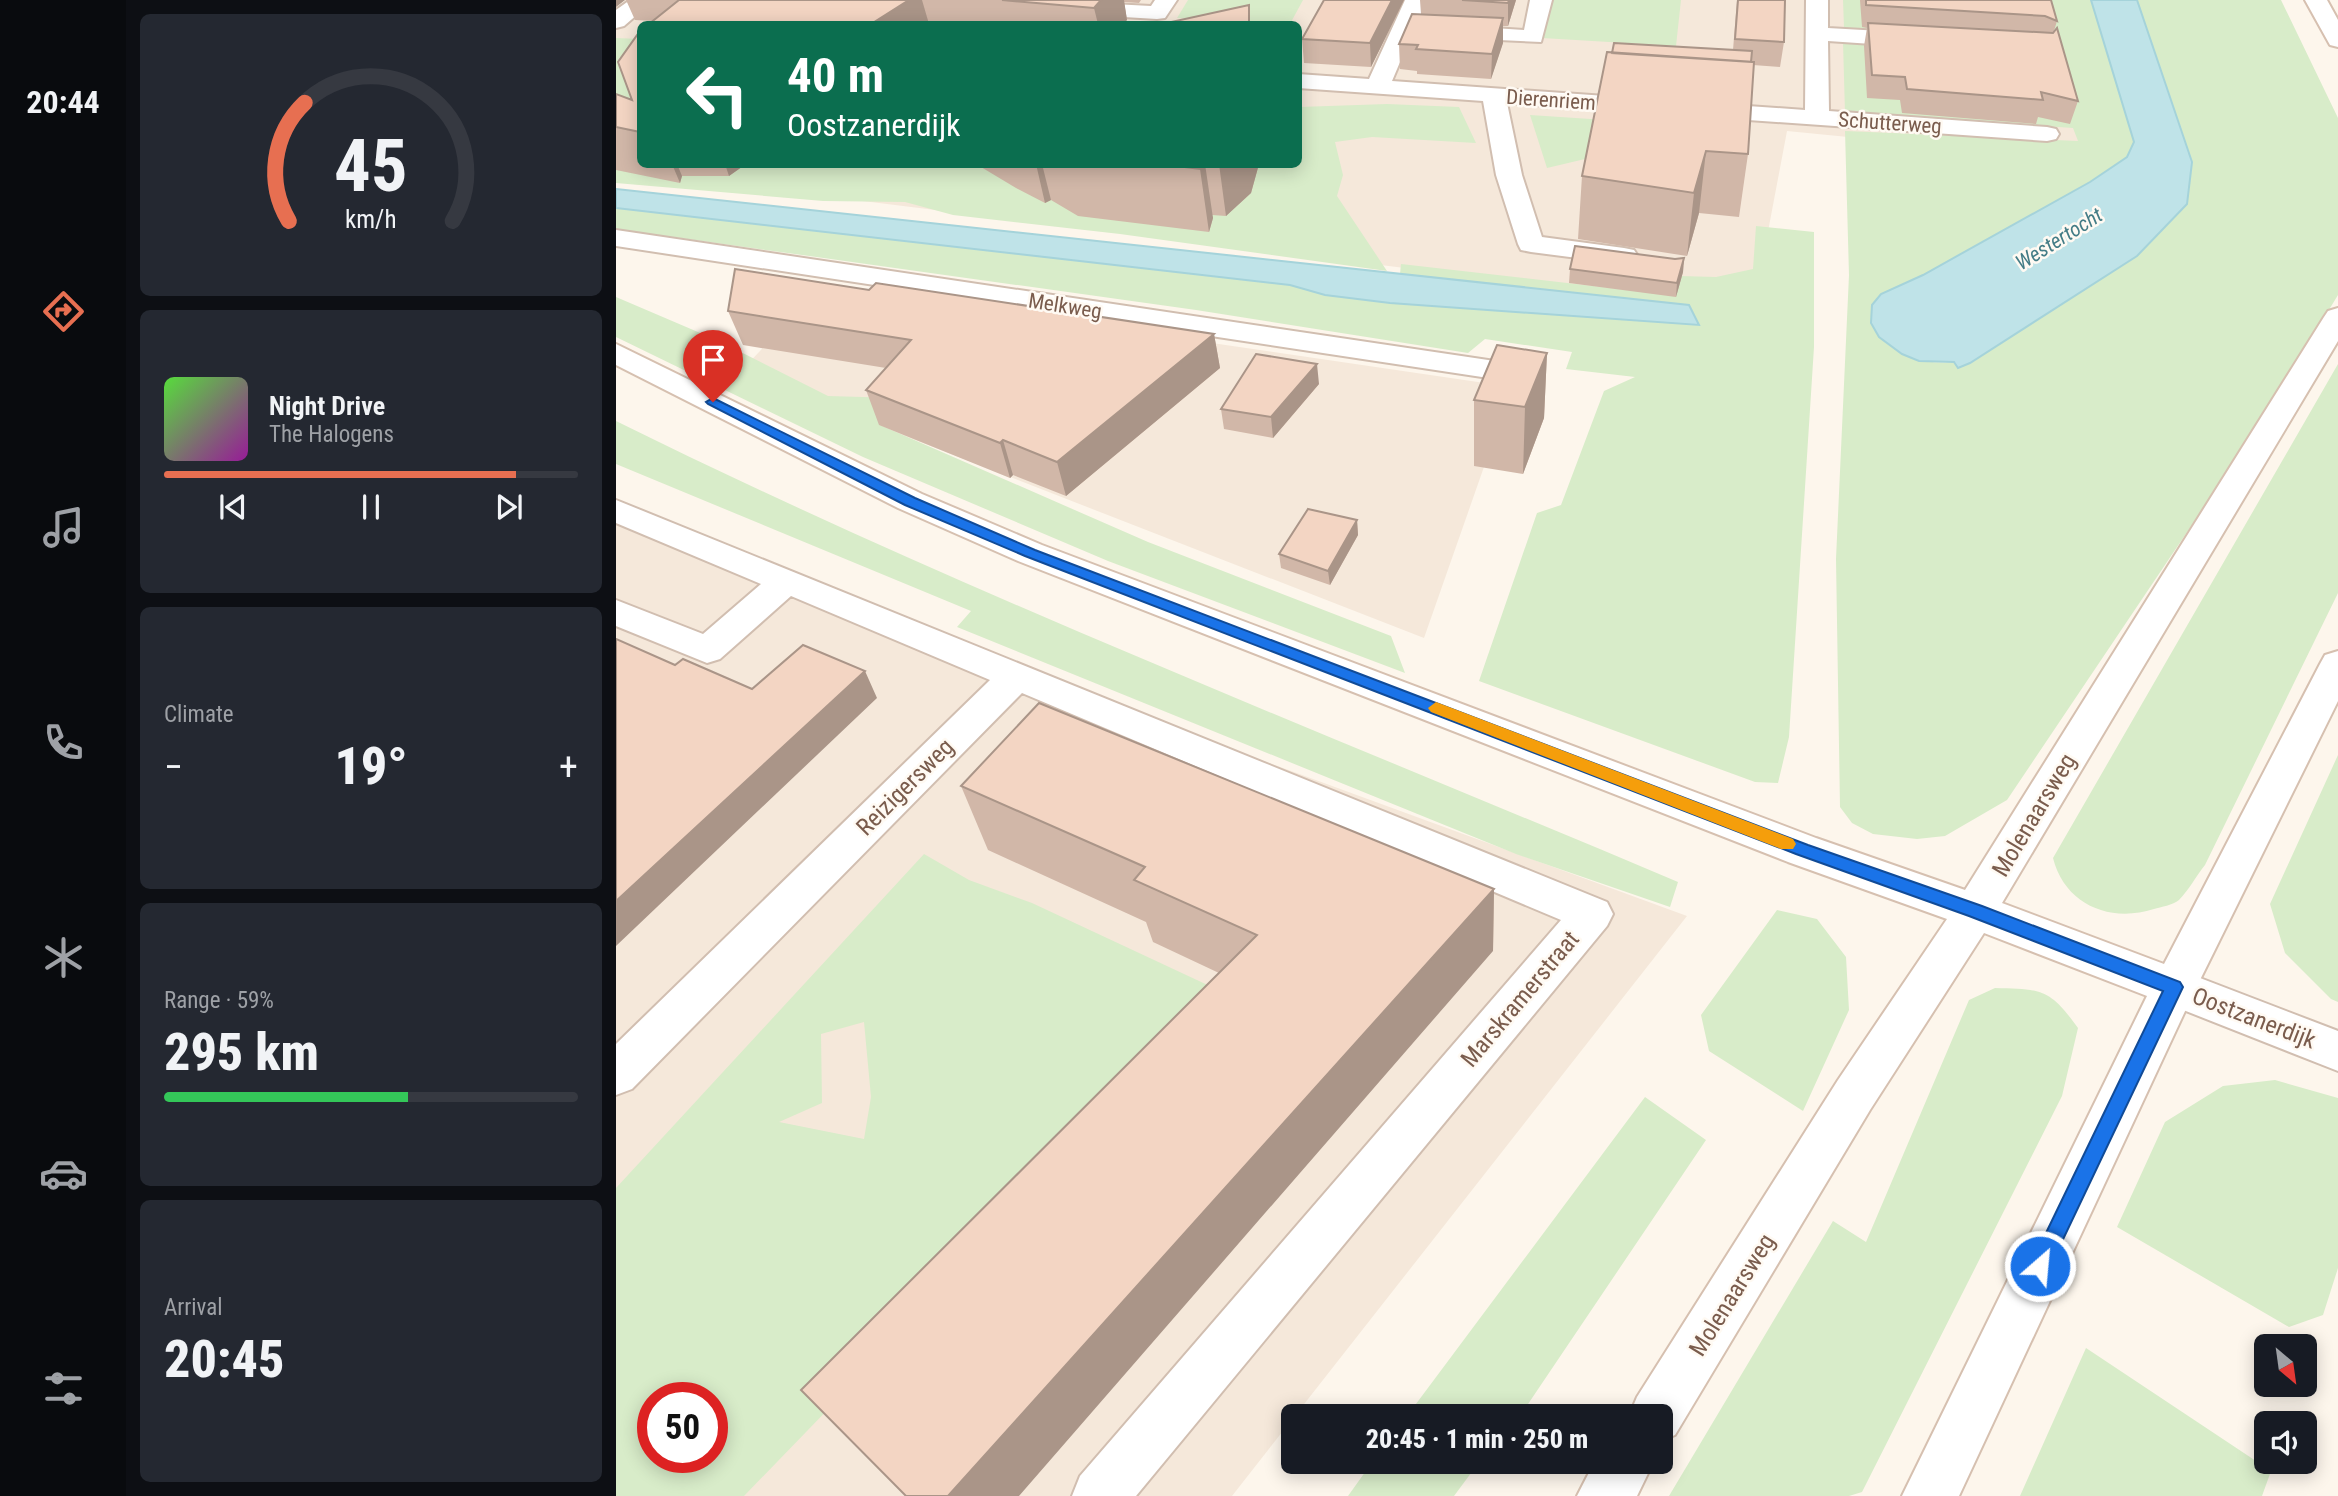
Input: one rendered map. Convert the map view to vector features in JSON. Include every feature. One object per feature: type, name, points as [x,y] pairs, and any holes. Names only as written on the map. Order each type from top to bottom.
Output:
[{"type":"street","points":[[616,21],[643,0]]},
{"type":"street","points":[[1052,6],[1157,13],[1166,0]]},
{"type":"street","points":[[1378,86],[1416,0]]},
{"type":"street","points":[[1403,29],[1533,37],[1541,0]]},
{"type":"street","name":"Schutterweg","points":[[1816,0],[1817,118],[2047,134]]},
{"type":"street","points":[[2316,0],[2338,40]]},
{"type":"street","points":[[616,33],[637,34]]},
{"type":"street","points":[[1816,34],[1941,42]]},
{"type":"street","name":"Dierenriem","points":[[1302,81],[1817,118]]},
{"type":"street","name":"Dierenriem","points":[[1494,96],[1509,175],[1531,244],[1648,259]]},
{"type":"street","name":"Melkweg","points":[[616,238],[1515,373]]},
{"type":"street","name":"Molenaarsweg","points":[[1663,1404],[1854,1095],[1975,911],[2338,317]]},
{"type":"street","name":"Oostzanerdijk","points":[[616,353],[910,502],[1030,553],[1802,850],[1975,911],[2338,1051]]},
{"type":"street","points":[[616,511],[1017,676]]},
{"type":"street","points":[[616,612],[707,650],[785,582]]},
{"type":"street","points":[[1930,1496],[2174,987],[2338,664]]},
{"type":"street","name":"Reizigersweg","points":[[616,1074],[1017,676]]},
{"type":"street","name":"Marskramerstraat","points":[[1017,676],[1592,914],[1100,1496]]},
{"type":"street","points":[[1605,1496],[1619,1474]]},
{"type":"shaded area","points":[[616,0],[2057,0],[2081,160],[1787,131],[1753,311],[766,189],[616,177]]},
{"type":"shaded area","points":[[822,286],[1512,387],[1424,638],[740,372]]},
{"type":"shaded area","points":[[616,524],[1687,916],[1304,1404],[1281,1404],[1281,1434],[1232,1496],[616,1496]]},
{"type":"green space","points":[[1188,0],[1303,0],[1292,21],[1177,18]]},
{"type":"green space","points":[[1552,0],[1681,0],[1676,46],[1542,38]]},
{"type":"green space","points":[[1843,0],[2091,0],[2134,142],[2127,157],[2090,182],[1923,275],[1881,294],[1879,337],[1914,358],[1954,362],[1958,368],[1970,363],[2137,256],[2187,204],[2192,162],[2137,0],[2281,0],[2338,118],[2338,295],[2255,431],[2007,800],[1945,836],[1917,839],[1873,834],[1852,823],[1840,807],[1836,559],[1849,275],[1845,131],[2078,141],[2073,128],[1845,113],[1843,42],[2061,57],[2057,42],[1844,28]]},
{"type":"green space","points":[[616,38],[637,39],[637,168],[1302,168],[1302,107],[1387,104],[1459,107],[1476,143],[1372,137],[1335,142],[1343,175],[1337,196],[1387,271],[1120,234],[953,215],[905,202],[823,201],[616,183]]},
{"type":"green space","points":[[1530,115],[1743,129],[1594,151],[1585,159],[1547,168]]},
{"type":"green space","points":[[616,208],[1290,285],[1325,295],[1390,303],[1657,320],[1400,274],[1401,264],[1671,295],[1680,276],[1716,277],[1753,269],[1756,226],[1814,232],[1814,347],[1789,737],[1778,783],[1755,782],[1479,681],[1537,513],[1561,505],[1604,391],[1635,377],[1566,369],[1572,352],[1485,339],[1468,353],[1196,310],[616,229]]},
{"type":"green space","points":[[616,297],[719,341],[828,396],[898,398],[880,425],[1148,542],[1391,636],[1405,673],[1108,561],[863,457],[616,337]]},
{"type":"green space","points":[[2338,364],[2338,593],[2205,865],[2186,892],[2174,903],[2138,913],[2121,914],[2092,906],[2068,888],[2053,858]]},
{"type":"green space","points":[[616,421],[746,484],[1010,602],[1678,882],[1670,907],[1516,854],[957,627],[971,611],[616,464]]},
{"type":"green space","points":[[2338,755],[2338,1002],[2331,999],[2285,953],[2270,904]]},
{"type":"green space","points":[[924,854],[969,880],[1032,903],[1229,995],[744,1496],[616,1496],[616,1188]],"holes":[[[864,1022],[871,1097],[864,1139],[779,1122],[822,1103],[821,1034]]]},
{"type":"green space","points":[[1777,910],[1817,919],[1846,957],[1849,1010],[1803,1111],[1709,1051],[1701,1015]]},
{"type":"green space","points":[[1995,988],[2024,989],[2044,994],[2060,1005],[2078,1028],[2062,1096],[1862,1492],[1849,1496],[1669,1496],[1833,1221],[1866,1242],[1969,1000]]},
{"type":"green space","points":[[2275,1080],[2338,1098],[2338,1268],[2323,1315],[2289,1327],[2117,1227],[2165,1122],[2223,1086]]},
{"type":"green space","points":[[1645,1097],[1706,1140],[1528,1404],[1416,1404]]},
{"type":"green space","points":[[2086,1348],[2254,1460],[2254,1474],[2270,1474],[2262,1496],[2020,1496]]},
{"type":"green space","points":[[1364,1474],[1470,1474],[1454,1496],[1348,1496]]},
{"type":"water","name":"Westertocht","points":[[2091,0],[2137,0],[2192,162],[2187,204],[2137,256],[1970,363],[1958,368],[1954,362],[1919,361],[1902,354],[1879,337],[1871,323],[1872,305],[1881,294],[1923,275],[2090,182],[2127,157],[2134,142]]},
{"type":"water","points":[[616,189],[1689,305],[1699,325],[1390,303],[1325,295],[1290,285],[616,208]]},
{"type":"building","points":[[679,0],[909,0],[876,21],[653,21]]},
{"type":"building","points":[[1002,0],[1101,0],[1094,8]]},
{"type":"building","points":[[1324,0],[1392,0],[1370,43],[1302,39]]},
{"type":"building","points":[[1462,0],[1509,0],[1508,3]]},
{"type":"building","points":[[1738,0],[1785,0],[1784,42],[1735,39]]},
{"type":"building","points":[[1866,0],[2051,0],[2057,21],[2045,16],[1866,5]]},
{"type":"building","points":[[1249,5],[1249,21],[1176,21]]},
{"type":"building","points":[[1412,14],[1503,18],[1492,54],[1416,49],[1418,45],[1399,44]]},
{"type":"building","points":[[1868,23],[2053,33],[2057,28],[2078,101],[2041,92],[2043,100],[1907,89],[1905,77],[1872,75]]},
{"type":"building","points":[[637,35],[637,131],[616,127],[616,94],[632,100],[618,62]]},
{"type":"building","points":[[1614,43],[1752,51],[1751,62],[1612,53]]},
{"type":"building","points":[[1607,52],[1754,62],[1748,154],[1706,151],[1694,193],[1582,176]]},
{"type":"building","points":[[1575,246],[1684,258],[1677,283],[1570,269]]},
{"type":"building","points":[[735,269],[869,290],[876,283],[1214,334],[1057,462],[1003,440],[1000,443],[866,390],[911,340],[728,311]]},
{"type":"building","points":[[1497,345],[1547,353],[1525,407],[1474,400]]},
{"type":"building","points":[[1256,354],[1317,364],[1271,417],[1221,409]]},
{"type":"building","points":[[1308,509],[1357,520],[1328,571],[1279,554]]},
{"type":"building","points":[[616,639],[675,665],[683,659],[752,689],[803,645],[865,671],[616,901]]},
{"type":"building","points":[[1039,703],[1494,889],[948,1496],[906,1496],[801,1390],[1257,935],[1134,880],[1145,867],[961,786]]},
{"type":"slow traffic","points":[[1436,708],[1787,844]]},
{"type":"route","points":[[713,402],[910,502],[1030,553],[1802,850],[1975,911],[2174,987],[2040,1266]]}]
